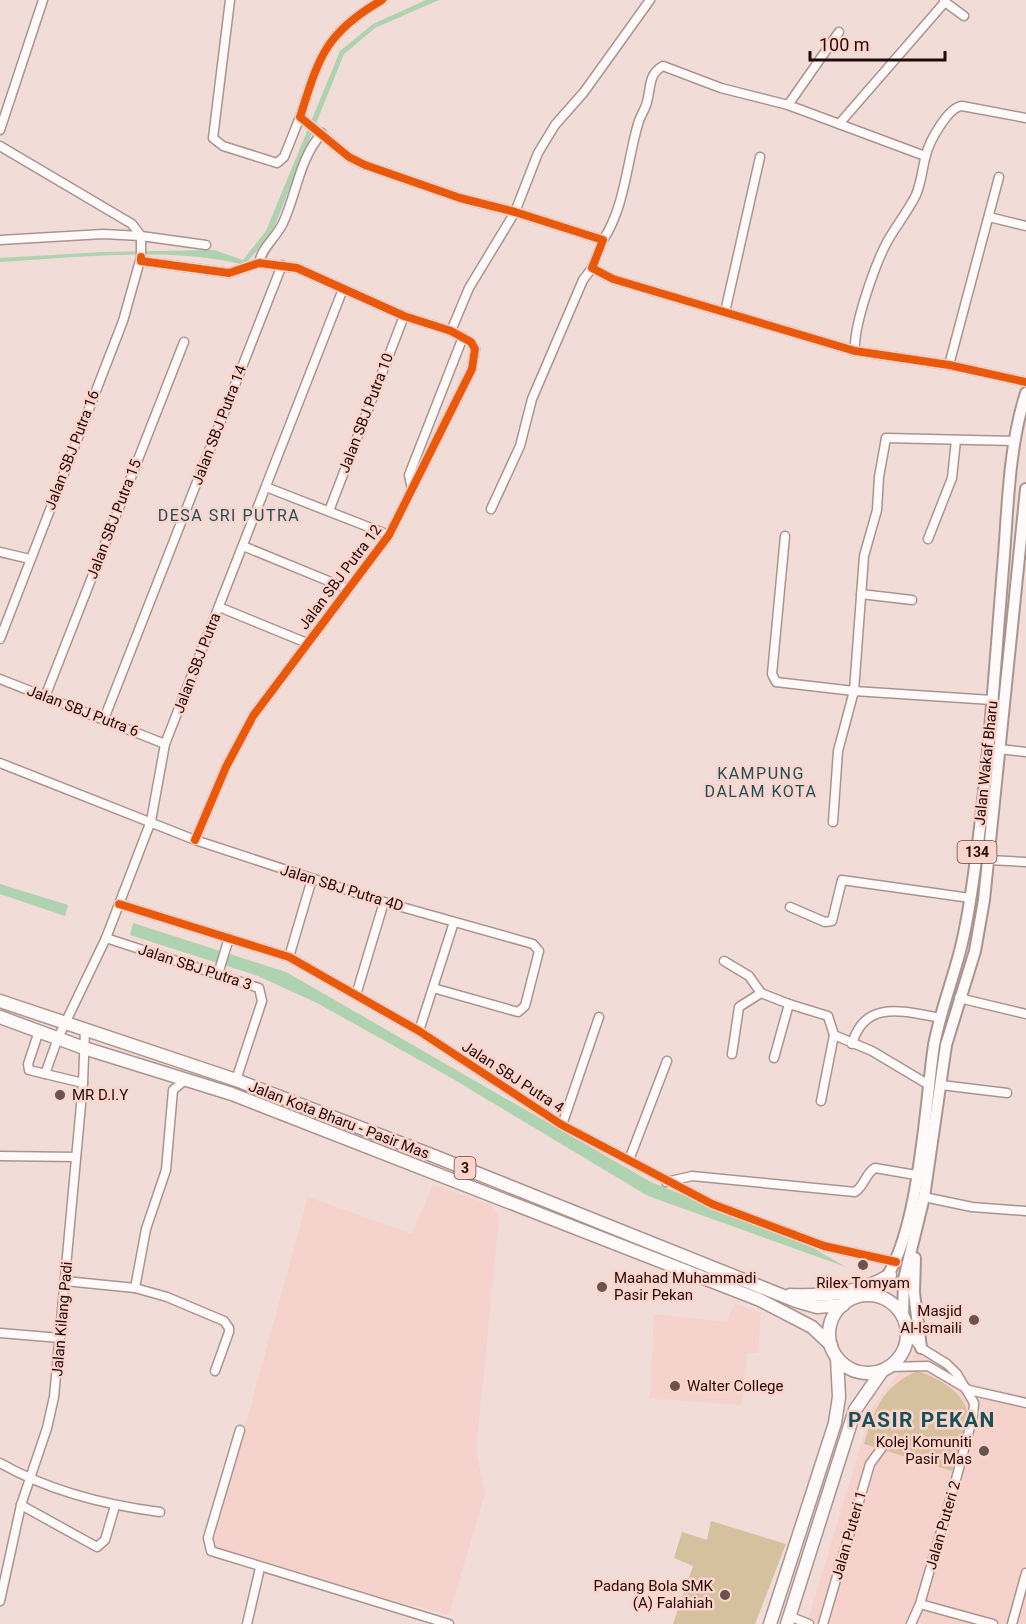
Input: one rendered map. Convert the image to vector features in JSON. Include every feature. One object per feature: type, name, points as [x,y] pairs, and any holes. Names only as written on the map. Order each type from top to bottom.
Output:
[{"type":"highway","name":"Jalan Kota Bharu - Pasir Mas","points":[[0,1001],[236,1080],[808,1305],[843,1305]]},
{"type":"highway","name":"Jalan Kota Bharu - Pasir Mas","points":[[0,1017],[84,1048],[232,1094],[760,1300],[812,1326],[831,1345]]},
{"type":"highway","points":[[783,1295],[830,1296],[868,1286],[890,1275]]},
{"type":"highway","points":[[770,1624],[835,1423],[839,1397],[837,1358],[831,1345],[831,1323],[843,1305],[851,1299],[869,1295],[889,1301],[903,1317],[906,1330],[901,1355],[886,1369],[855,1410],[788,1620]]},
{"type":"highway","points":[[837,1358],[858,1372],[886,1369]]},
{"type":"main road","name":"Jalan Wakaf Bharu","points":[[869,1295],[879,1289],[890,1275],[904,1238],[941,1018],[961,948],[970,898],[992,700],[1014,441],[1026,393]]},
{"type":"main road","name":"Jalan Wakaf Bharu","points":[[903,1317],[904,1279],[924,1197],[946,1045],[975,951],[989,860],[1026,489]]},
{"type":"main road","points":[[920,1216],[913,1280],[921,1348]]},
{"type":"street","points":[[0,130],[43,0]]},
{"type":"street","points":[[230,0],[213,138],[223,146],[277,163],[284,157],[302,119],[313,76],[327,46],[345,24],[370,3],[382,0]]},
{"type":"street","points":[[451,331],[470,288],[515,212],[525,179],[555,125],[584,92],[650,0]]},
{"type":"street","points":[[839,124],[944,1],[964,16]]},
{"type":"street","points":[[788,105],[839,32]]},
{"type":"street","points":[[491,509],[520,446],[532,399],[583,280],[592,268],[613,220],[638,125],[648,99],[649,86],[658,69],[671,67],[721,88],[788,105],[926,156]]},
{"type":"street","points":[[855,351],[856,326],[886,244],[915,195],[926,165],[926,156],[948,113],[957,106],[1026,118]]},
{"type":"street","points":[[302,119],[321,132],[349,158],[365,165],[460,198],[515,212],[603,240]]},
{"type":"street","points":[[259,263],[264,249],[287,214],[308,152],[321,132]]},
{"type":"street","points":[[0,146],[132,224],[142,241]]},
{"type":"street","points":[[725,312],[760,157]]},
{"type":"street","points":[[949,365],[999,177]]},
{"type":"street","points":[[989,217],[1026,226]]},
{"type":"street","points":[[0,240],[93,235],[206,245]]},
{"type":"street","name":"Jalan SBJ Putra 16","points":[[0,639],[3,619],[30,559],[123,321],[141,259],[142,241]]},
{"type":"street","points":[[141,259],[229,273],[259,263],[297,268],[404,316],[451,331],[463,338]]},
{"type":"street","name":"Jalan SBJ Putra 14","points":[[104,719],[282,265]]},
{"type":"street","points":[[592,268],[613,279],[855,351],[949,365],[1026,382]]},
{"type":"street","name":"Jalan SBJ Putra","points":[[45,1074],[58,1038],[106,938],[151,821],[165,744],[343,289]]},
{"type":"street","name":"Jalan SBJ Putra 10","points":[[329,511],[404,316]]},
{"type":"street","name":"Jalan SBJ Putra 12","points":[[195,840],[240,737],[253,716],[389,535],[412,489],[472,369],[475,349],[463,338],[409,475],[412,489]]},
{"type":"street","name":"Jalan SBJ Putra 15","points":[[45,697],[184,342]]},
{"type":"street","points":[[833,822],[838,751],[854,691],[864,556],[877,510],[879,477],[886,438],[1014,441]]},
{"type":"street","points":[[928,539],[952,478],[956,440]]},
{"type":"street","points":[[266,487],[389,535]]},
{"type":"street","points":[[785,536],[773,679],[776,682],[854,691],[992,700]]},
{"type":"street","points":[[243,546],[348,590]]},
{"type":"street","points":[[0,552],[30,559]]},
{"type":"street","points":[[861,594],[912,600]]},
{"type":"street","points":[[219,607],[307,643]]},
{"type":"street","name":"Jalan SBJ Putra 6","points":[[0,679],[165,744]]},
{"type":"street","points":[[999,749],[1026,752]]},
{"type":"street","name":"Jalan SBJ Putra 4D","points":[[0,763],[195,840],[384,902],[537,947],[539,956],[525,1006],[518,1012],[433,988]]},
{"type":"street","points":[[989,860],[1026,862]]},
{"type":"street","points":[[289,957],[312,879]]},
{"type":"street","points":[[790,908],[825,922],[832,921],[842,880],[970,898]]},
{"type":"street","points":[[356,994],[384,902]]},
{"type":"street","name":"Jalan SBJ Putra 4","points":[[119,904],[229,941],[289,957],[419,1031],[562,1125],[666,1182],[712,1204],[824,1246],[896,1262]]},
{"type":"street","points":[[419,1031],[453,922]]},
{"type":"street","name":"Jalan SBJ Putra 3","points":[[106,938],[219,972],[253,984],[262,993],[236,1080]]},
{"type":"street","points":[[219,972],[229,941]]},
{"type":"street","points":[[724,961],[749,976],[761,993],[828,1016],[834,1035],[822,1101]]},
{"type":"street","points":[[732,1054],[738,1007],[761,993]]},
{"type":"street","points":[[959,998],[1026,1014]]},
{"type":"street","points":[[774,1058],[789,1004]]},
{"type":"street","points":[[852,1044],[861,1023],[882,1011],[941,1018]]},
{"type":"street","points":[[562,1125],[599,1017]]},
{"type":"street","points":[[39,1030],[28,1064],[29,1070],[83,1083]]},
{"type":"street","name":"Jalan Kilang Padi","points":[[0,1601],[21,1505],[47,1428],[54,1397],[83,1083],[85,1030]]},
{"type":"street","points":[[834,1035],[886,1059],[912,1077],[929,1085]]},
{"type":"street","points":[[629,1160],[666,1061]]},
{"type":"street","points":[[135,1288],[146,1229],[166,1170],[173,1090],[185,1080]]},
{"type":"street","points":[[941,1085],[1007,1093]]},
{"type":"street","points":[[0,1156],[76,1157]]},
{"type":"street","points":[[666,1182],[692,1176],[855,1192],[863,1187],[869,1172],[875,1168],[916,1175]]},
{"type":"street","points":[[924,1197],[972,1207],[1026,1211]]},
{"type":"street","points":[[65,1281],[135,1288],[189,1305],[228,1324],[229,1332],[215,1371]]},
{"type":"street","points":[[906,1330],[921,1348],[947,1364],[969,1390]]},
{"type":"street","points":[[0,1333],[60,1338]]},
{"type":"street","points":[[886,1369],[916,1364],[928,1366],[969,1390],[1000,1395],[1026,1403]]},
{"type":"street","name":"Jalan Puteri 2","points":[[911,1624],[920,1604],[973,1416],[974,1403],[969,1390]]},
{"type":"street","points":[[240,1430],[208,1545],[217,1554],[449,1624]]},
{"type":"street","name":"Jalan Puteri 1","points":[[823,1624],[870,1464],[881,1449]]},
{"type":"street","points":[[0,1463],[29,1479],[115,1506],[160,1512]]},
{"type":"street","points":[[21,1505],[97,1547],[105,1540],[115,1506]]},
{"type":"street","points":[[0,1553],[10,1557]]},
{"type":"street","points":[[247,1624],[260,1568]]},
{"type":"street","points":[[1012,1624],[1026,1573]]},
{"type":"street","points":[[920,1604],[993,1624]]},
{"type":"street","points":[[788,1620],[809,1624]]},
{"type":"shaded area","points":[[426,0],[439,0],[375,28],[344,54],[271,235],[244,265],[216,259],[155,255],[91,256],[0,262],[0,258],[104,252],[214,250],[243,260],[266,231],[340,51],[373,24]]},
{"type":"shaded area","points":[[0,884],[68,905],[65,916],[0,894]]},
{"type":"shaded area","points":[[133,923],[286,972],[651,1182],[813,1248],[846,1267],[648,1196],[448,1076],[317,1003],[258,976],[130,935]]},
{"type":"shaded area","points":[[433,1185],[493,1206],[499,1218],[476,1451],[485,1493],[449,1615],[211,1551],[308,1197],[412,1234]]},
{"type":"shaded area","points":[[735,1303],[761,1313],[758,1353],[747,1353],[741,1405],[650,1398],[654,1314],[727,1322]]},
{"type":"shaded area","points":[[914,1353],[974,1384],[1026,1396],[1026,1624],[821,1624],[808,1620],[872,1408]]},
{"type":"shaded area","points":[[917,1371],[949,1387],[966,1407],[968,1422],[952,1471],[864,1444],[876,1410],[887,1392],[905,1377]]},
{"type":"shaded area","name":"Padang Bola SMK (A) Falahiah","points":[[711,1521],[786,1544],[755,1624],[673,1624],[693,1566],[674,1558],[682,1532],[707,1540]]},
{"type":"cycle path","points":[[382,0],[348,24],[327,48],[319,62],[300,117],[349,157],[365,165],[460,198],[515,212],[603,240],[592,268],[613,279],[855,351],[949,365],[1026,382]]},
{"type":"cycle path","points":[[141,257],[141,261],[229,273],[259,263],[297,268],[404,316],[451,331],[471,342],[475,349],[472,369],[389,535],[253,716],[226,767],[195,840]]},
{"type":"cycle path","points":[[119,904],[289,957],[419,1031],[562,1125],[712,1204],[824,1246],[896,1262]]},
{"type":"place","name":"MR D.I.Y","points":[[60,1095]]},
{"type":"place","name":"Rilex Tomyam","points":[[863,1265]]},
{"type":"place","name":"Maahad Muhammadi Pasir Pekan","points":[[602,1287]]},
{"type":"place","name":"Masjid Al-Ismaili","points":[[974,1320]]},
{"type":"place","name":"Walter College","points":[[675,1386]]},
{"type":"place","name":"Kolej Komuniti Pasir Mas","points":[[984,1451]]},
{"type":"place","name":"Padang Bola SMK (A) Falahiah","points":[[725,1595]]},
{"type":"district","name":"DESA SRI PUTRA","points":[[229,515]]},
{"type":"district","name":"KAMPUNG DALAM KOTA","points":[[761,782]]},
{"type":"district","name":"PASIR PEKAN","points":[[922,1420]]}]
